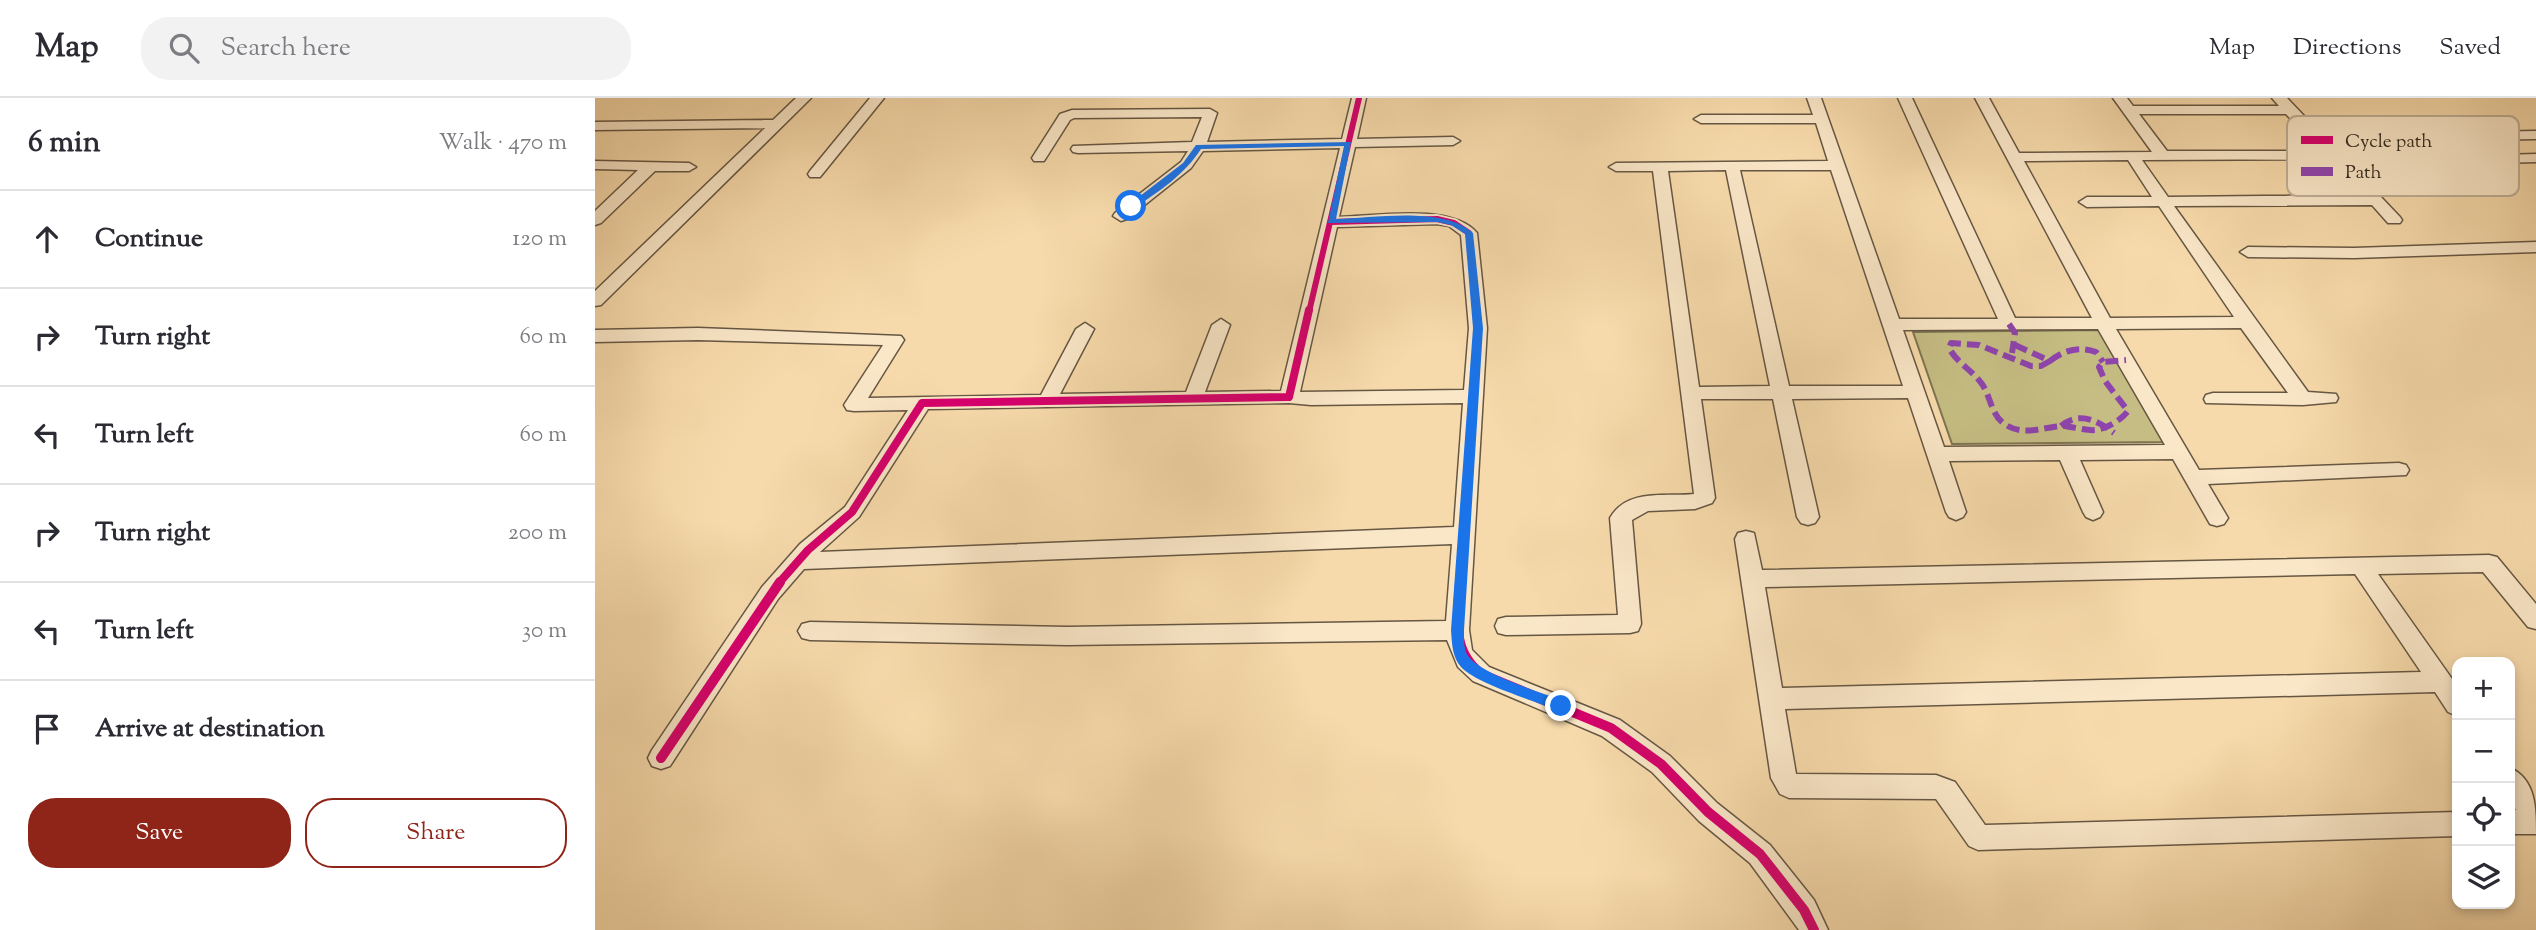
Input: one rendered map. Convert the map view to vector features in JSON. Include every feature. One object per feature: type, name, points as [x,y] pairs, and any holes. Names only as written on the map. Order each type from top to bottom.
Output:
[{"type":"street","points":[[595,301],[804,98]]},
{"type":"street","points":[[815,174],[877,98]]},
{"type":"street","points":[[1289,397],[1359,98]]},
{"type":"street","points":[[1814,98],[1956,512]]},
{"type":"street","points":[[1905,98],[2009,324]]},
{"type":"street","points":[[1982,98],[2105,323],[2217,518]]},
{"type":"street","points":[[2279,98],[2296,116]]},
{"type":"street","points":[[2124,104],[2290,110]]},
{"type":"street","points":[[2124,104],[2163,156]]},
{"type":"street","points":[[1039,158],[1065,117],[1072,114],[1210,113],[1199,147],[1186,165],[1121,216]]},
{"type":"street","points":[[1701,119],[1821,119]]},
{"type":"street","points":[[595,126],[777,124]]},
{"type":"street","points":[[1078,149],[1453,141]]},
{"type":"street","points":[[2014,157],[2287,155]]},
{"type":"street","points":[[2132,156],[2302,399]]},
{"type":"street","points":[[595,165],[689,167]]},
{"type":"street","points":[[1616,167],[1838,165]]},
{"type":"street","points":[[595,220],[651,166]]},
{"type":"street","points":[[1506,626],[1630,624],[1621,519],[1627,508],[1638,503],[1693,503],[1705,498],[1660,166]]},
{"type":"street","points":[[1732,166],[1808,517]]},
{"type":"street","points":[[2372,196],[2393,220]]},
{"type":"street","points":[[2087,202],[2376,200]]},
{"type":"street","points":[[1331,222],[1437,219],[1454,223],[1469,233],[1478,328],[1457,630],[1458,651],[1465,662],[1481,674],[1611,729],[1661,764],[1707,812],[1761,854],[1804,910],[1814,930]]},
{"type":"street","points":[[2248,252],[2354,253],[2536,247]]},
{"type":"street","points":[[1892,325],[2246,322]]},
{"type":"street","points":[[1193,399],[1221,325]]},
{"type":"street","points":[[1047,401],[1085,329]]},
{"type":"street","points":[[595,336],[698,334],[895,340],[854,405],[1473,396]]},
{"type":"street","points":[[1692,393],[1916,392]]},
{"type":"street","points":[[2213,399],[2329,398]]},
{"type":"street","points":[[661,758],[770,593],[836,524],[852,512],[922,403]]},
{"type":"street","points":[[1938,454],[2180,452]]},
{"type":"street","points":[[2067,454],[2093,512]]},
{"type":"street","points":[[2194,477],[2399,470]]},
{"type":"street","points":[[799,561],[1464,536]]},
{"type":"street","points":[[1746,539],[1784,778],[1789,786],[1937,787],[1946,790],[1978,837],[2452,824]]},
{"type":"street","points":[[1752,579],[2489,563],[2536,620]]},
{"type":"street","points":[[2360,565],[2452,698]]},
{"type":"street","points":[[810,631],[1067,636],[1457,630]]},
{"type":"street","points":[[1772,699],[2441,682]]},
{"type":"street","points":[[2512,783],[2536,819],[2515,821]]},
{"type":"shaded area","points":[[2102,330],[2165,442],[1952,444],[1913,332]]},
{"type":"marked path","points":[[2009,324],[2015,333],[2012,353]]},
{"type":"marked path","points":[[2015,345],[2050,361],[2041,366],[2031,366],[1965,342],[1951,343],[1949,348],[1953,356],[1982,384],[1996,416],[2005,425],[2016,429],[2042,431],[2061,426],[2096,430],[2122,419],[2128,411],[2105,381],[2099,367],[2103,362],[2126,360]]},
{"type":"marked path","points":[[2050,361],[2066,351],[2084,349],[2096,352],[2103,362]]},
{"type":"marked path","points":[[2061,426],[2081,417],[2101,424],[2114,433]]},
{"type":"cycle path","points":[[661,758],[770,593],[808,550],[852,512],[922,403],[1289,397],[1359,98]]},
{"type":"cycle path","points":[[1331,222],[1437,219],[1454,223],[1469,233],[1478,328],[1457,630],[1459,644],[1466,660],[1481,674],[1611,728],[1661,764],[1708,812],[1760,854],[1804,910],[1814,930]]},
{"type":"route","points":[[1131,206],[1156,190],[1186,165],[1199,147],[1349,144],[1331,222],[1437,219],[1454,223],[1469,233],[1478,328],[1457,630],[1458,651],[1465,662],[1481,674],[1561,706]]}]
